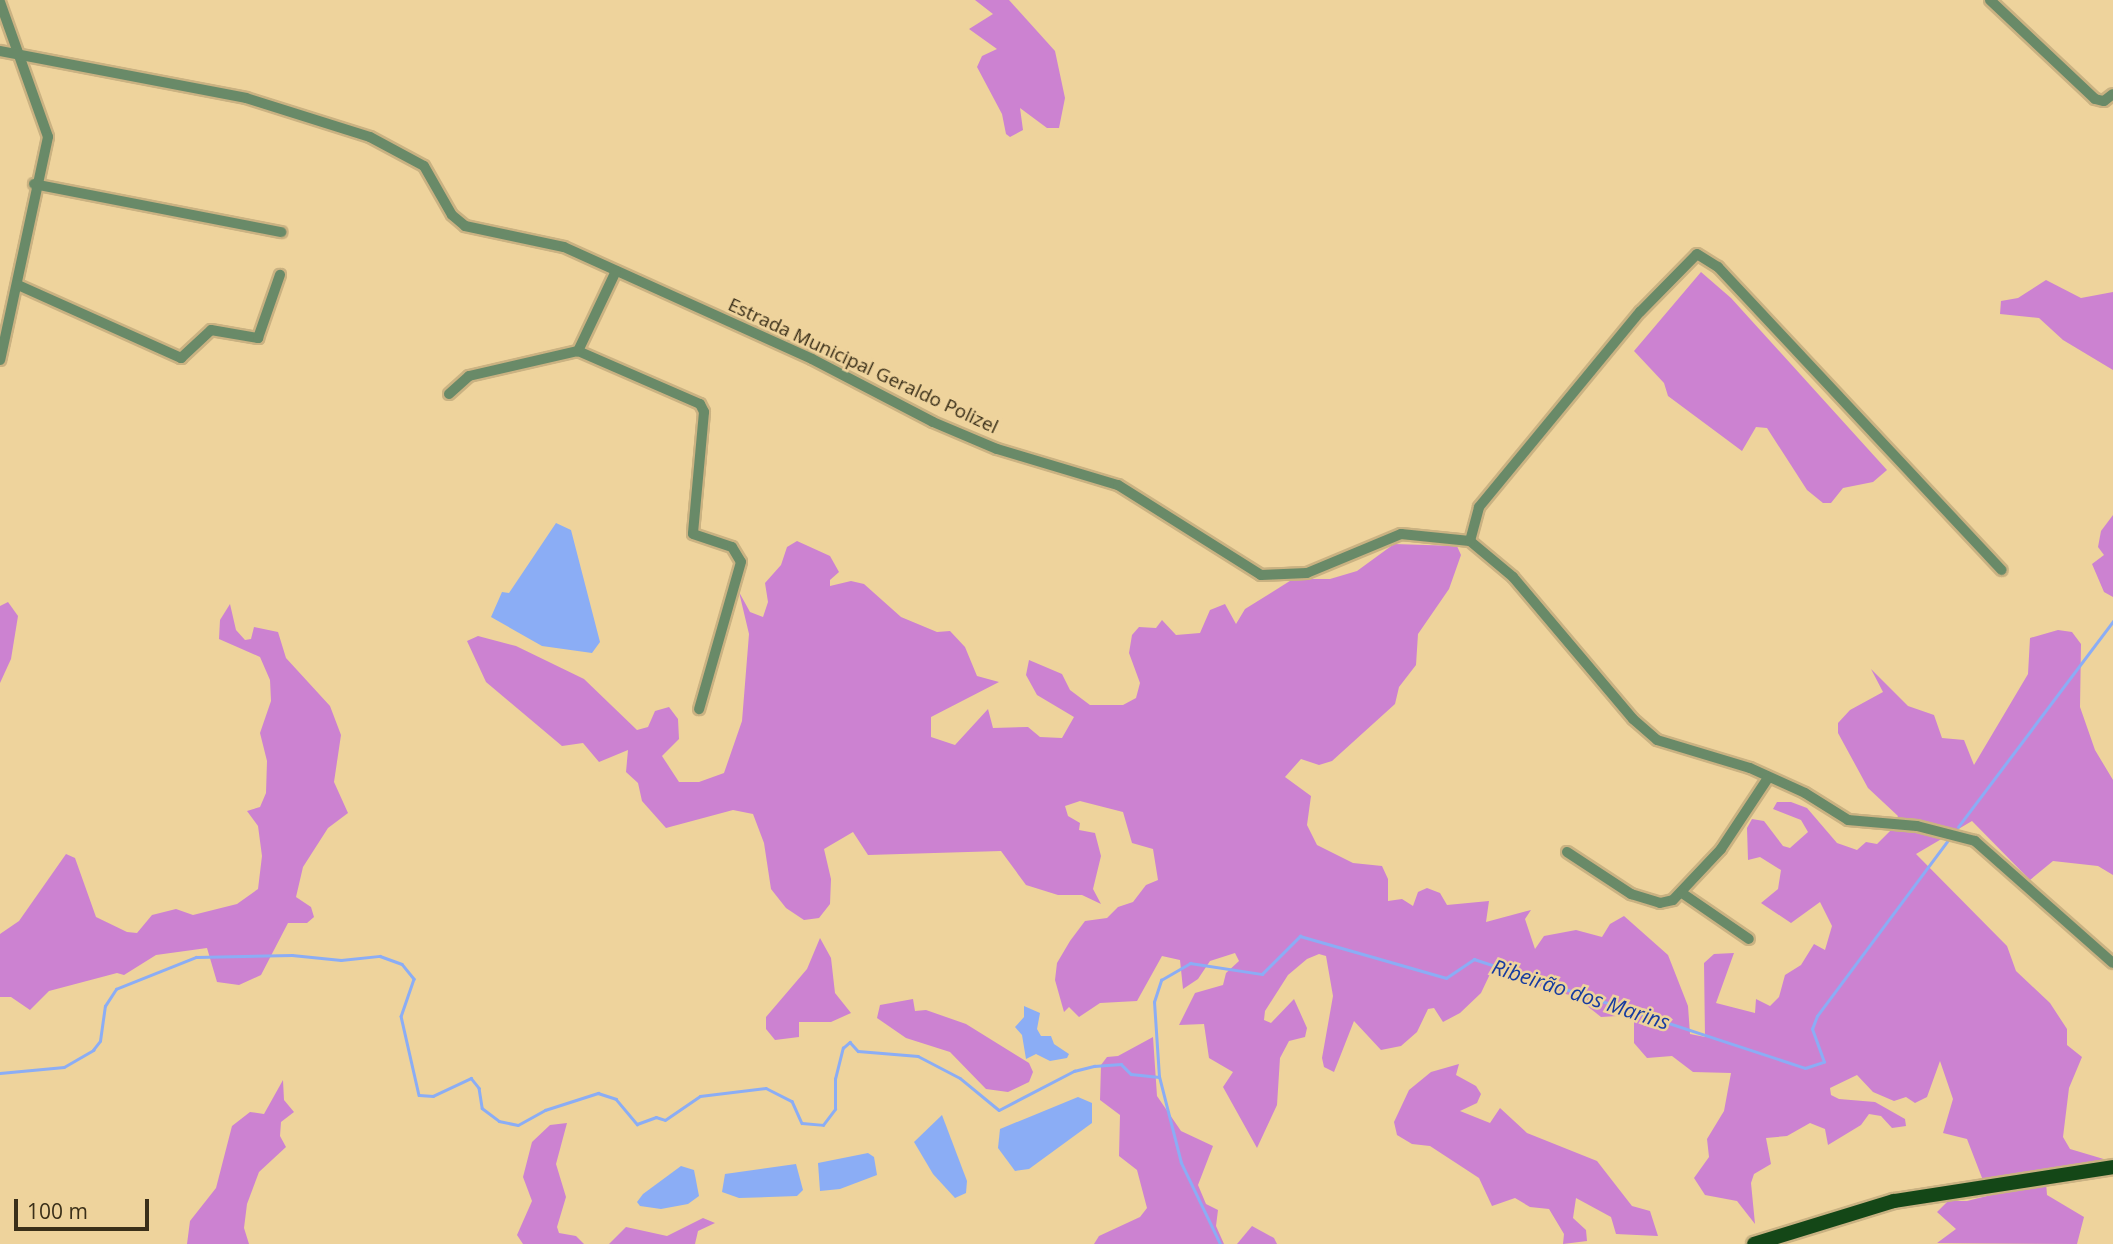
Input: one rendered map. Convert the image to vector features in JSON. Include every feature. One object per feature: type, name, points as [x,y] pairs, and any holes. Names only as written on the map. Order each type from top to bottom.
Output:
[{"type":"main road","points":[[1754,1244],[1894,1201],[2113,1167]]},
{"type":"street","points":[[1990,0],[2095,99],[2104,101],[2113,94]]},
{"type":"street","points":[[0,2],[48,137],[34,184],[18,285],[0,360]]},
{"type":"street","name":"Estrada Municipal Geraldo Polizel","points":[[0,51],[246,98],[370,137],[424,166],[452,215],[465,226],[548,242],[812,359],[933,422],[997,449],[1118,485],[1261,575],[1307,573],[1401,534],[1469,541]]},
{"type":"street","points":[[34,184],[281,232]]},
{"type":"street","points":[[2002,570],[1718,267],[1697,254],[1640,312],[1479,507],[1469,541],[1513,577],[1633,719],[1657,740],[1805,793],[1847,820],[1917,826],[1975,841],[2113,963]]},
{"type":"street","points":[[578,352],[616,271]]},
{"type":"street","points":[[18,285],[181,358],[211,330],[258,338],[280,275]]},
{"type":"street","points":[[449,394],[469,376],[578,352],[703,407],[693,534],[732,547],[741,562],[699,709]]},
{"type":"street","points":[[1567,852],[1646,900],[1660,903],[1682,893],[1721,849],[1768,778]]},
{"type":"street","points":[[1682,893],[1749,939]]},
{"type":"shaded area","points":[[975,0],[1009,0],[1055,51],[1065,98],[1059,128],[1047,128],[1020,108],[1023,130],[1010,137],[1006,134],[1002,114],[977,67],[982,56],[997,49],[969,29],[993,14]]},
{"type":"shaded area","points":[[1701,272],[1731,298],[1887,470],[1873,482],[1843,488],[1831,503],[1823,503],[1807,490],[1767,428],[1756,427],[1742,451],[1668,396],[1664,383],[1634,351]]},
{"type":"shaded area","points":[[2046,280],[2081,298],[2113,292],[2113,370],[2063,340],[2039,318],[2000,314],[2001,301],[2018,298]]},
{"type":"shaded area","points":[[2113,515],[2113,597],[2104,592],[2092,564],[2104,555],[2098,547],[2101,531]]},
{"type":"shaded area","points":[[797,541],[830,556],[839,572],[830,580],[830,586],[851,581],[864,584],[901,617],[937,632],[950,631],[965,647],[977,676],[999,682],[931,717],[931,737],[955,745],[988,709],[993,728],[1028,727],[1040,737],[1062,738],[1074,717],[1037,695],[1026,675],[1029,660],[1062,674],[1070,690],[1090,705],[1123,705],[1136,698],[1140,683],[1129,653],[1132,635],[1139,627],[1156,628],[1162,620],[1176,635],[1200,633],[1210,610],[1225,604],[1236,624],[1245,609],[1293,579],[1330,579],[1357,571],[1394,544],[1457,546],[1461,555],[1449,589],[1418,634],[1416,665],[1399,687],[1395,704],[1332,761],[1319,765],[1301,759],[1285,777],[1311,796],[1307,825],[1317,845],[1353,863],[1382,866],[1388,879],[1388,901],[1402,899],[1413,906],[1418,892],[1427,888],[1440,893],[1447,905],[1489,901],[1486,922],[1531,910],[1525,919],[1535,949],[1544,936],[1576,930],[1602,937],[1610,924],[1624,916],[1668,955],[1688,1006],[1690,1034],[1705,1037],[1704,963],[1714,954],[1734,953],[1716,1003],[1755,1013],[1756,999],[1770,1006],[1779,997],[1785,975],[1801,965],[1814,944],[1825,950],[1832,926],[1820,902],[1791,923],[1761,903],[1778,889],[1781,870],[1760,857],[1748,860],[1747,828],[1752,819],[1764,821],[1783,846],[1790,848],[1808,832],[1801,820],[1773,809],[1777,802],[1791,802],[1807,808],[1837,843],[1857,850],[1866,842],[1877,844],[1891,830],[1898,816],[1868,788],[1838,733],[1838,723],[1850,710],[1883,692],[1871,669],[1908,706],[1934,715],[1942,738],[1964,740],[1974,765],[2028,674],[2030,638],[2058,630],[2072,632],[2081,644],[2080,707],[2095,750],[2113,780],[2113,875],[2098,866],[2053,861],[2030,880],[1972,821],[1916,854],[2007,946],[2016,971],[2050,1003],[2067,1029],[2067,1045],[2082,1057],[2069,1088],[2063,1137],[2070,1149],[2107,1160],[2046,1182],[2047,1195],[2084,1217],[2077,1244],[1937,1243],[1956,1229],[1937,1212],[1948,1201],[1967,1201],[2011,1190],[1984,1183],[1967,1139],[1943,1133],[1953,1099],[1940,1061],[1927,1097],[1915,1103],[1906,1097],[1894,1101],[1873,1092],[1857,1075],[1830,1088],[1831,1095],[1839,1099],[1875,1102],[1905,1119],[1906,1126],[1892,1128],[1881,1116],[1869,1114],[1861,1125],[1828,1145],[1825,1129],[1810,1123],[1787,1136],[1766,1138],[1771,1164],[1754,1174],[1751,1183],[1755,1224],[1737,1201],[1705,1195],[1694,1178],[1709,1157],[1707,1139],[1724,1111],[1731,1073],[1693,1072],[1672,1056],[1647,1058],[1634,1043],[1634,1015],[1601,1017],[1576,997],[1491,972],[1481,993],[1460,1013],[1443,1022],[1434,1008],[1428,1009],[1417,1032],[1401,1046],[1381,1050],[1354,1021],[1334,1072],[1324,1067],[1322,1058],[1333,996],[1326,956],[1319,954],[1307,959],[1288,975],[1265,1011],[1264,1020],[1271,1023],[1294,999],[1307,1028],[1305,1037],[1289,1041],[1280,1058],[1277,1105],[1257,1148],[1223,1087],[1233,1072],[1209,1058],[1204,1024],[1179,1025],[1195,993],[1223,985],[1226,973],[1239,961],[1235,953],[1210,961],[1198,979],[1183,989],[1180,960],[1162,956],[1137,1001],[1100,1003],[1079,1017],[1069,1007],[1064,1012],[1055,980],[1057,963],[1070,941],[1085,921],[1107,918],[1118,907],[1133,902],[1146,885],[1158,880],[1153,849],[1132,843],[1123,812],[1080,801],[1065,806],[1068,816],[1080,823],[1079,830],[1095,833],[1101,856],[1093,889],[1101,904],[1082,895],[1058,895],[1026,885],[1001,851],[868,855],[853,832],[824,849],[831,879],[830,904],[819,918],[804,920],[786,908],[771,889],[764,843],[753,814],[733,810],[666,828],[642,801],[638,783],[626,772],[628,750],[599,762],[583,743],[562,746],[486,682],[467,641],[478,636],[516,646],[584,679],[637,730],[648,727],[655,711],[669,707],[678,719],[679,739],[662,756],[679,782],[699,782],[724,773],[742,721],[749,634],[739,592],[750,612],[763,617],[768,602],[765,583],[781,565],[787,547]]},
{"type":"shaded area","points":[[8,602],[18,616],[11,659],[0,683],[0,606]]},
{"type":"shaded area","points":[[230,604],[236,630],[245,640],[251,639],[254,627],[278,632],[286,658],[330,706],[341,735],[334,782],[348,813],[328,828],[303,867],[296,897],[311,907],[314,917],[307,923],[288,923],[261,975],[239,985],[217,982],[207,948],[156,955],[124,975],[117,973],[49,991],[30,1010],[11,997],[0,997],[0,934],[19,921],[66,854],[75,858],[96,917],[127,932],[137,933],[152,915],[176,909],[193,915],[237,904],[258,889],[262,856],[258,826],[247,811],[260,807],[266,793],[267,761],[260,733],[271,701],[270,680],[260,657],[219,639],[220,620]]},
{"type":"shaded area","points":[[820,938],[831,958],[835,993],[851,1013],[831,1022],[799,1022],[799,1037],[775,1040],[766,1029],[766,1017],[807,969]]},
{"type":"shaded area","points":[[913,999],[915,1011],[926,1010],[966,1024],[1029,1063],[1033,1072],[1029,1082],[1008,1092],[986,1089],[950,1052],[906,1038],[877,1018],[880,1005]]},
{"type":"shaded area","points":[[1153,1037],[1157,1096],[1181,1131],[1213,1146],[1198,1185],[1206,1204],[1218,1210],[1216,1226],[1224,1244],[1094,1244],[1099,1236],[1140,1217],[1147,1208],[1137,1170],[1119,1156],[1120,1115],[1100,1100],[1101,1065],[1107,1057],[1118,1056]]},
{"type":"shaded area","points":[[1459,1064],[1456,1075],[1476,1086],[1481,1094],[1477,1103],[1460,1111],[1490,1123],[1500,1108],[1527,1133],[1597,1161],[1632,1206],[1650,1211],[1658,1236],[1616,1234],[1611,1217],[1576,1198],[1573,1218],[1586,1230],[1587,1241],[1563,1244],[1564,1234],[1549,1209],[1530,1207],[1515,1198],[1492,1206],[1479,1178],[1430,1146],[1412,1144],[1397,1135],[1394,1122],[1409,1090],[1431,1072]]},
{"type":"shaded area","points":[[283,1080],[284,1100],[294,1112],[281,1122],[280,1136],[286,1147],[259,1172],[247,1204],[244,1228],[249,1244],[187,1244],[190,1221],[216,1188],[232,1126],[250,1112],[264,1114]]},
{"type":"shaded area","points":[[567,1123],[556,1164],[566,1197],[557,1227],[559,1233],[576,1236],[584,1244],[523,1244],[517,1235],[532,1201],[523,1177],[532,1142],[550,1125]]},
{"type":"shaded area","points":[[703,1218],[715,1223],[698,1231],[695,1244],[609,1244],[626,1227],[667,1236]]},
{"type":"shaded area","points":[[1252,1226],[1274,1238],[1277,1244],[1237,1244]]},
{"type":"water","points":[[556,523],[571,530],[600,642],[592,653],[542,646],[491,617],[502,592],[509,593]]},
{"type":"water","points":[[1024,1006],[1040,1013],[1037,1029],[1041,1036],[1051,1036],[1054,1044],[1069,1054],[1067,1058],[1050,1061],[1036,1054],[1026,1059],[1022,1035],[1015,1027],[1024,1017]]},
{"type":"water","points":[[1078,1097],[1092,1103],[1092,1123],[1029,1169],[1015,1171],[998,1148],[1000,1129]]},
{"type":"water","points":[[942,1115],[967,1181],[966,1193],[955,1198],[933,1174],[914,1142]]},
{"type":"water","points":[[868,1153],[874,1157],[877,1175],[840,1189],[820,1191],[818,1163]]},
{"type":"water","points":[[796,1164],[803,1190],[797,1196],[739,1198],[722,1192],[725,1174]]},
{"type":"water","points":[[681,1166],[694,1170],[699,1196],[688,1204],[661,1209],[640,1206],[637,1202],[643,1194]]},
{"type":"waterway","name":"Ribeirão dos Marins","points":[[1958,827],[2113,621]]},
{"type":"waterway","name":"Ribeirão dos Marins","points":[[1220,1244],[1181,1163],[1159,1077],[1154,1002],[1161,980],[1190,963],[1262,974],[1300,936],[1446,978],[1474,959],[1805,1068],[1824,1062],[1812,1029],[1817,1016],[1948,840]]},
{"type":"waterway","points":[[0,1073],[64,1067],[93,1050],[100,1041],[105,1006],[116,989],[196,957],[292,955],[341,960],[380,956],[402,964],[414,979],[401,1016],[419,1095],[433,1096],[471,1078],[479,1088],[482,1108],[499,1121],[518,1125],[545,1110],[598,1093],[616,1099],[637,1124],[656,1117],[665,1120],[700,1096],[766,1088],[792,1101],[802,1123],[823,1125],[835,1109],[835,1079],[843,1048],[850,1042],[858,1051],[918,1056],[960,1078],[999,1110],[1074,1071],[1094,1066],[1121,1064],[1131,1074],[1159,1077]]}]
